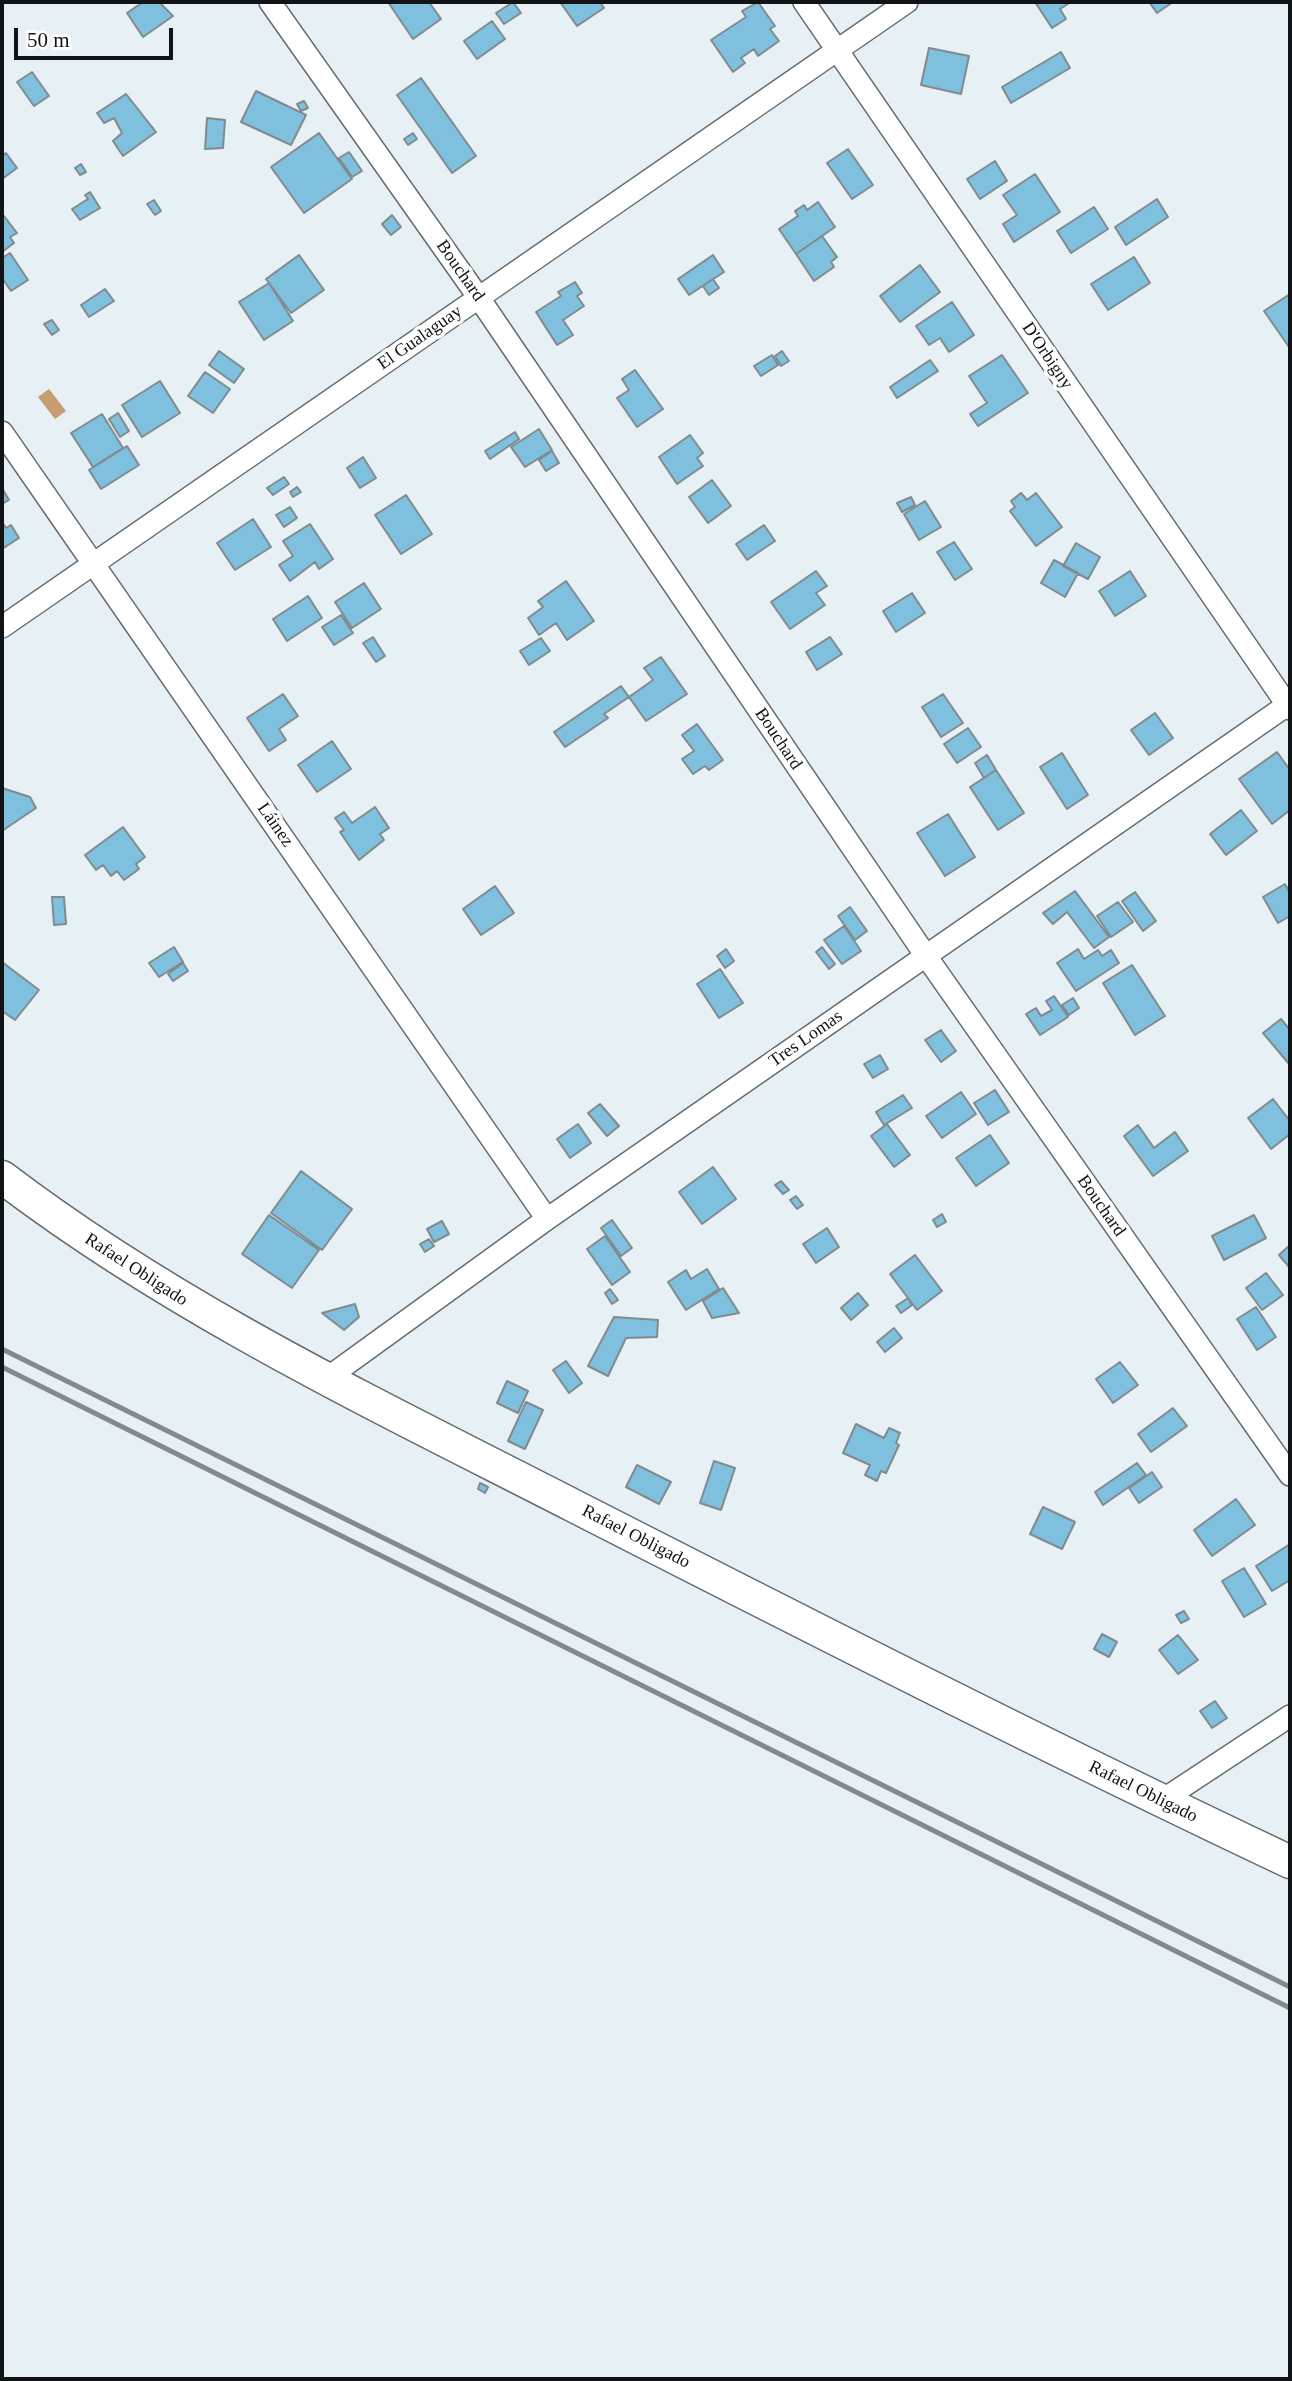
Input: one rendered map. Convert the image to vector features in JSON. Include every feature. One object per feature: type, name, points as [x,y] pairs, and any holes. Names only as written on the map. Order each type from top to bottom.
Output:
[{"type":"street","name":"Bouchard","points":[[270,2],[479,298],[926,956],[1290,1475]]},
{"type":"street","name":"D'Orbigny","points":[[804,2],[1289,706]]},
{"type":"street","name":"El Gualaguay","points":[[2,627],[907,2]]},
{"type":"street","name":"Láinez","points":[[2,432],[547,1219]]},
{"type":"street","name":"Tres Lomas","points":[[326,1379],[547,1219],[1289,706]]},
{"type":"street","name":"Rafael Obligado","points":[[2,1177],[146,1277],[326,1379],[979,1712],[1290,1862]]},
{"type":"street","points":[[1161,1801],[1290,1716]]},
{"type":"shaded area","points":[[49,389],[66,411],[55,419],[38,397]]},
{"type":"building","points":[[143,2],[159,2],[173,16],[143,37],[127,13]]},
{"type":"building","points":[[388,2],[429,2],[441,19],[413,39]]},
{"type":"building","points":[[513,2],[521,13],[504,24],[496,13]]},
{"type":"building","points":[[560,2],[600,2],[604,8],[577,26]]},
{"type":"building","points":[[758,2],[775,26],[770,29],[779,41],[758,56],[754,49],[741,58],[745,63],[733,72],[711,40],[746,17],[742,11]]},
{"type":"building","points":[[1035,2],[1071,2],[1060,9],[1066,19],[1052,28]]},
{"type":"building","points":[[1149,2],[1173,2],[1157,13]]},
{"type":"building","points":[[492,21],[505,39],[477,59],[464,41]]},
{"type":"building","points":[[929,48],[969,56],[961,94],[921,85]]},
{"type":"building","points":[[1061,52],[1070,68],[1011,103],[1002,87]]},
{"type":"building","points":[[32,72],[49,96],[34,106],[17,82]]},
{"type":"building","points":[[421,78],[476,156],[452,173],[397,95]]},
{"type":"building","points":[[256,91],[306,115],[291,145],[241,122]]},
{"type":"building","points":[[126,94],[156,132],[123,156],[113,141],[122,133],[114,118],[104,123],[97,113]]},
{"type":"building","points":[[304,101],[308,108],[301,111],[297,104]]},
{"type":"building","points":[[207,118],[225,120],[223,148],[205,149]]},
{"type":"building","points":[[319,133],[352,179],[304,213],[271,167]]},
{"type":"building","points":[[413,133],[417,139],[408,145],[404,139]]},
{"type":"building","points":[[848,149],[873,185],[852,199],[827,163]]},
{"type":"building","points":[[349,152],[362,171],[352,177],[339,158]]},
{"type":"building","points":[[6,153],[17,168],[2,179],[2,156]]},
{"type":"building","points":[[995,161],[1007,181],[980,199],[967,179]]},
{"type":"building","points":[[81,164],[86,172],[80,175],[75,168]]},
{"type":"building","points":[[1035,174],[1060,212],[1014,242],[1003,224],[1017,215],[1003,195]]},
{"type":"building","points":[[90,192],[100,208],[80,220],[72,209],[88,199],[85,195]]},
{"type":"building","points":[[1157,199],[1168,217],[1126,245],[1115,227]]},
{"type":"building","points":[[154,200],[161,211],[155,215],[147,204]]},
{"type":"building","points":[[818,202],[835,227],[796,254],[779,229],[798,216],[795,211],[804,205],[807,210]]},
{"type":"building","points":[[1094,207],[1108,229],[1071,253],[1057,231]]},
{"type":"building","points":[[392,215],[401,227],[391,235],[382,224]]},
{"type":"building","points":[[4,216],[17,233],[10,237],[14,243],[2,252],[2,218]]},
{"type":"building","points":[[822,236],[837,257],[831,262],[834,267],[814,281],[796,254]]},
{"type":"building","points":[[10,253],[28,280],[11,291],[2,278],[2,258]]},
{"type":"building","points":[[299,255],[324,290],[291,313],[266,279]]},
{"type":"building","points":[[713,255],[724,272],[689,295],[678,279]]},
{"type":"building","points":[[1134,257],[1150,283],[1108,310],[1091,284]]},
{"type":"building","points":[[920,265],[940,292],[900,322],[880,296]]},
{"type":"building","points":[[713,279],[719,288],[709,295],[703,286]]},
{"type":"building","points":[[575,282],[582,293],[577,296],[584,306],[563,320],[573,335],[557,345],[536,312],[561,296],[558,292]]},
{"type":"building","points":[[269,283],[293,321],[264,340],[239,302]]},
{"type":"building","points":[[105,289],[114,301],[89,317],[81,305]]},
{"type":"building","points":[[1290,294],[1290,345],[1289,347],[1264,311]]},
{"type":"building","points":[[952,302],[974,335],[949,352],[940,338],[929,345],[916,326]]},
{"type":"building","points":[[52,320],[59,330],[52,335],[44,324]]},
{"type":"building","points":[[219,351],[244,369],[234,383],[209,365]]},
{"type":"building","points":[[782,351],[789,361],[781,366],[775,356]]},
{"type":"building","points":[[772,355],[778,365],[761,376],[754,366]]},
{"type":"building","points":[[1002,355],[1028,393],[978,426],[970,414],[987,403],[969,376]]},
{"type":"building","points":[[930,360],[938,371],[897,398],[890,387]]},
{"type":"building","points":[[635,370],[663,409],[637,427],[617,398],[629,390],[622,379]]},
{"type":"building","points":[[205,372],[230,389],[213,413],[188,396]]},
{"type":"building","points":[[160,381],[180,413],[142,437],[122,405]]},
{"type":"building","points":[[118,413],[129,431],[120,437],[109,419]]},
{"type":"building","points":[[102,414],[123,448],[93,467],[71,433]]},
{"type":"building","points":[[539,429],[552,450],[525,467],[511,447]]},
{"type":"building","points":[[515,432],[519,439],[490,459],[485,451]]},
{"type":"building","points":[[690,435],[703,453],[697,458],[703,466],[677,484],[659,457]]},
{"type":"building","points":[[127,446],[139,465],[101,489],[89,470]]},
{"type":"building","points":[[552,451],[559,463],[546,471],[539,460]]},
{"type":"building","points":[[363,457],[376,478],[360,488],[347,468]]},
{"type":"building","points":[[284,477],[289,484],[273,495],[267,488]]},
{"type":"building","points":[[712,480],[731,506],[708,523],[689,497]]},
{"type":"building","points":[[297,487],[301,492],[293,497],[290,492]]},
{"type":"building","points":[[2,488],[9,500],[2,504]]},
{"type":"building","points":[[1021,493],[1027,500],[1036,493],[1062,527],[1036,546],[1010,511],[1015,507],[1011,501]]},
{"type":"building","points":[[406,495],[432,534],[401,554],[375,515]]},
{"type":"building","points":[[911,497],[915,505],[902,512],[897,503]]},
{"type":"building","points":[[925,501],[941,527],[919,540],[904,514]]},
{"type":"building","points":[[290,507],[297,518],[284,527],[276,515]]},
{"type":"building","points":[[253,519],[271,547],[235,570],[217,543]]},
{"type":"building","points":[[2,522],[6,528],[11,525],[19,538],[2,549]]},
{"type":"building","points":[[310,524],[333,559],[319,569],[315,562],[290,581],[279,565],[293,556],[283,541]]},
{"type":"building","points":[[764,525],[775,541],[747,560],[736,544]]},
{"type":"building","points":[[954,542],[972,569],[955,580],[937,552]]},
{"type":"building","points":[[1076,543],[1100,557],[1088,579],[1063,566]]},
{"type":"building","points":[[1054,560],[1078,573],[1065,597],[1041,583]]},
{"type":"building","points":[[816,571],[827,586],[816,593],[825,605],[790,629],[771,602]]},
{"type":"building","points":[[1130,571],[1146,596],[1115,616],[1099,591]]},
{"type":"building","points":[[566,581],[594,621],[567,640],[556,623],[539,635],[528,618],[543,607],[538,601]]},
{"type":"building","points":[[364,583],[381,609],[352,628],[335,602]]},
{"type":"building","points":[[912,593],[925,613],[896,632],[883,611]]},
{"type":"building","points":[[308,596],[322,618],[287,641],[273,619]]},
{"type":"building","points":[[341,615],[353,633],[334,645],[322,627]]},
{"type":"building","points":[[373,637],[385,656],[376,662],[363,643]]},
{"type":"building","points":[[830,637],[842,654],[817,670],[806,652]]},
{"type":"building","points":[[541,638],[550,651],[529,665],[520,651]]},
{"type":"building","points":[[661,657],[687,694],[646,721],[629,697],[653,680],[644,668]]},
{"type":"building","points":[[621,686],[629,697],[604,714],[608,718],[565,747],[554,732]]},
{"type":"building","points":[[283,694],[298,716],[279,729],[286,740],[269,751],[247,718]]},
{"type":"building","points":[[943,694],[963,723],[941,737],[922,707]]},
{"type":"building","points":[[1155,713],[1173,738],[1149,755],[1131,730]]},
{"type":"building","points":[[697,724],[723,760],[709,770],[705,766],[693,774],[682,759],[694,751],[682,735]]},
{"type":"building","points":[[968,728],[981,747],[957,763],[944,744]]},
{"type":"building","points":[[332,741],[351,769],[317,792],[298,765]]},
{"type":"building","points":[[1277,752],[1290,770],[1290,810],[1272,824],[1239,779]]},
{"type":"building","points":[[1062,753],[1088,795],[1067,809],[1040,767]]},
{"type":"building","points":[[987,755],[996,770],[984,778],[975,763]]},
{"type":"building","points":[[996,770],[1024,813],[998,830],[970,787]]},
{"type":"building","points":[[2,788],[30,797],[36,808],[2,831]]},
{"type":"building","points":[[375,807],[389,828],[380,834],[384,840],[359,860],[340,832],[344,830],[335,818],[344,812],[352,823]]},
{"type":"building","points":[[1241,810],[1257,831],[1226,855],[1210,834]]},
{"type":"building","points":[[948,814],[975,857],[945,876],[917,833]]},
{"type":"building","points":[[123,827],[145,857],[136,864],[139,869],[124,880],[117,871],[111,876],[103,865],[96,870],[85,855]]},
{"type":"building","points":[[1285,884],[1290,893],[1290,916],[1278,923],[1263,897]]},
{"type":"building","points":[[495,886],[514,913],[481,935],[463,909]]},
{"type":"building","points":[[1075,891],[1109,937],[1094,948],[1067,912],[1053,924],[1043,913]]},
{"type":"building","points":[[1135,892],[1156,921],[1143,931],[1122,901]]},
{"type":"building","points":[[52,897],[64,897],[66,924],[54,925]]},
{"type":"building","points":[[1118,902],[1133,922],[1111,937],[1097,916]]},
{"type":"building","points":[[850,907],[867,931],[855,940],[838,916]]},
{"type":"building","points":[[844,926],[861,951],[842,964],[824,940]]},
{"type":"building","points":[[174,947],[183,962],[159,977],[149,963]]},
{"type":"building","points":[[822,947],[835,964],[829,969],[816,952]]},
{"type":"building","points":[[726,949],[734,961],[725,968],[717,956]]},
{"type":"building","points":[[1078,949],[1084,959],[1098,950],[1102,956],[1111,950],[1119,963],[1076,991],[1057,963]]},
{"type":"building","points":[[2,962],[39,990],[15,1020],[2,1011]]},
{"type":"building","points":[[183,963],[188,971],[173,981],[168,974]]},
{"type":"building","points":[[1132,965],[1165,1016],[1135,1035],[1103,983]]},
{"type":"building","points":[[720,969],[743,1003],[719,1018],[697,984]]},
{"type":"building","points":[[1054,996],[1068,1017],[1040,1035],[1026,1014],[1036,1008],[1041,1016],[1052,1010],[1046,1001]]},
{"type":"building","points":[[1073,998],[1079,1008],[1069,1015],[1062,1005]]},
{"type":"building","points":[[1281,1019],[1290,1030],[1290,1065],[1263,1033]]},
{"type":"building","points":[[941,1030],[956,1051],[941,1062],[925,1040]]},
{"type":"building","points":[[880,1055],[888,1069],[873,1078],[864,1064]]},
{"type":"building","points":[[995,1090],[1009,1112],[988,1125],[974,1103]]},
{"type":"building","points":[[961,1092],[976,1114],[942,1138],[926,1116]]},
{"type":"building","points":[[903,1095],[912,1108],[884,1125],[876,1112]]},
{"type":"building","points":[[1273,1099],[1290,1121],[1290,1134],[1271,1149],[1248,1118]]},
{"type":"building","points":[[600,1104],[619,1126],[607,1136],[588,1113]]},
{"type":"building","points":[[578,1124],[591,1143],[570,1158],[557,1139]]},
{"type":"building","points":[[887,1124],[910,1155],[894,1167],[871,1136]]},
{"type":"building","points":[[1138,1125],[1154,1148],[1175,1132],[1188,1151],[1153,1176],[1124,1136]]},
{"type":"building","points":[[990,1135],[1009,1163],[976,1186],[956,1158]]},
{"type":"building","points":[[713,1167],[736,1199],[702,1224],[679,1192]]},
{"type":"building","points":[[301,1171],[352,1209],[322,1250],[271,1213]]},
{"type":"building","points":[[781,1181],[789,1190],[783,1194],[775,1185]]},
{"type":"building","points":[[796,1196],[803,1205],[797,1209],[790,1200]]},
{"type":"building","points":[[942,1214],[946,1222],[937,1227],[933,1220]]},
{"type":"building","points":[[269,1215],[319,1250],[292,1288],[242,1254]]},
{"type":"building","points":[[1254,1215],[1266,1238],[1224,1260],[1212,1236]]},
{"type":"building","points":[[612,1220],[632,1248],[621,1256],[601,1228]]},
{"type":"building","points":[[442,1221],[449,1234],[434,1242],[427,1229]]},
{"type":"building","points":[[827,1228],[839,1247],[816,1263],[803,1244]]},
{"type":"building","points":[[605,1236],[630,1272],[612,1285],[587,1249]]},
{"type":"building","points":[[429,1239],[434,1246],[425,1252],[420,1244]]},
{"type":"building","points":[[1290,1245],[1290,1268],[1279,1255]]},
{"type":"building","points":[[915,1255],[942,1291],[917,1310],[890,1274]]},
{"type":"building","points":[[707,1269],[719,1289],[686,1310],[668,1282],[686,1270],[691,1279]]},
{"type":"building","points":[[1266,1273],[1283,1295],[1262,1310],[1246,1288]]},
{"type":"building","points":[[723,1288],[739,1313],[712,1318],[703,1301]]},
{"type":"building","points":[[610,1289],[618,1300],[612,1304],[605,1293]]},
{"type":"building","points":[[858,1293],[868,1305],[851,1320],[841,1308]]},
{"type":"building","points":[[908,1298],[912,1305],[901,1313],[896,1306]]},
{"type":"building","points":[[355,1304],[359,1317],[344,1330],[322,1313]]},
{"type":"building","points":[[1256,1307],[1276,1337],[1257,1350],[1237,1319]]},
{"type":"building","points":[[614,1317],[658,1320],[657,1337],[626,1338],[608,1376],[588,1366]]},
{"type":"building","points":[[894,1328],[902,1338],[885,1352],[877,1342]]},
{"type":"building","points":[[566,1361],[582,1383],[569,1393],[553,1370]]},
{"type":"building","points":[[1120,1362],[1138,1385],[1113,1403],[1096,1379]]},
{"type":"building","points":[[507,1381],[528,1391],[518,1413],[497,1403]]},
{"type":"building","points":[[526,1402],[543,1410],[525,1449],[508,1441]]},
{"type":"building","points":[[1173,1408],[1187,1426],[1151,1452],[1138,1434]]},
{"type":"building","points":[[856,1424],[884,1438],[889,1428],[900,1433],[896,1443],[899,1445],[886,1473],[881,1471],[877,1481],[865,1475],[870,1465],[843,1453]]},
{"type":"building","points":[[714,1461],[735,1468],[721,1510],[700,1503]]},
{"type":"building","points":[[1137,1463],[1146,1475],[1103,1505],[1095,1492]]},
{"type":"building","points":[[637,1465],[671,1482],[659,1504],[626,1487]]},
{"type":"building","points":[[1152,1472],[1162,1487],[1139,1503],[1129,1488]]},
{"type":"building","points":[[480,1483],[488,1487],[485,1493],[478,1489]]},
{"type":"building","points":[[1236,1499],[1255,1525],[1212,1556],[1194,1530]]},
{"type":"building","points":[[1043,1507],[1075,1522],[1062,1549],[1030,1534]]},
{"type":"building","points":[[1290,1544],[1290,1580],[1272,1591],[1256,1566]]},
{"type":"building","points":[[1244,1568],[1266,1604],[1244,1617],[1222,1581]]},
{"type":"building","points":[[1184,1611],[1189,1619],[1181,1623],[1176,1615]]},
{"type":"building","points":[[1102,1634],[1117,1642],[1109,1657],[1094,1649]]},
{"type":"building","points":[[1178,1635],[1198,1660],[1178,1674],[1159,1650]]},
{"type":"building","points":[[1215,1701],[1227,1718],[1212,1728],[1200,1711]]},
{"type":"railway","points":[[2,1349],[1290,1987]]},
{"type":"railway","points":[[2,1367],[1290,2008]]}]
